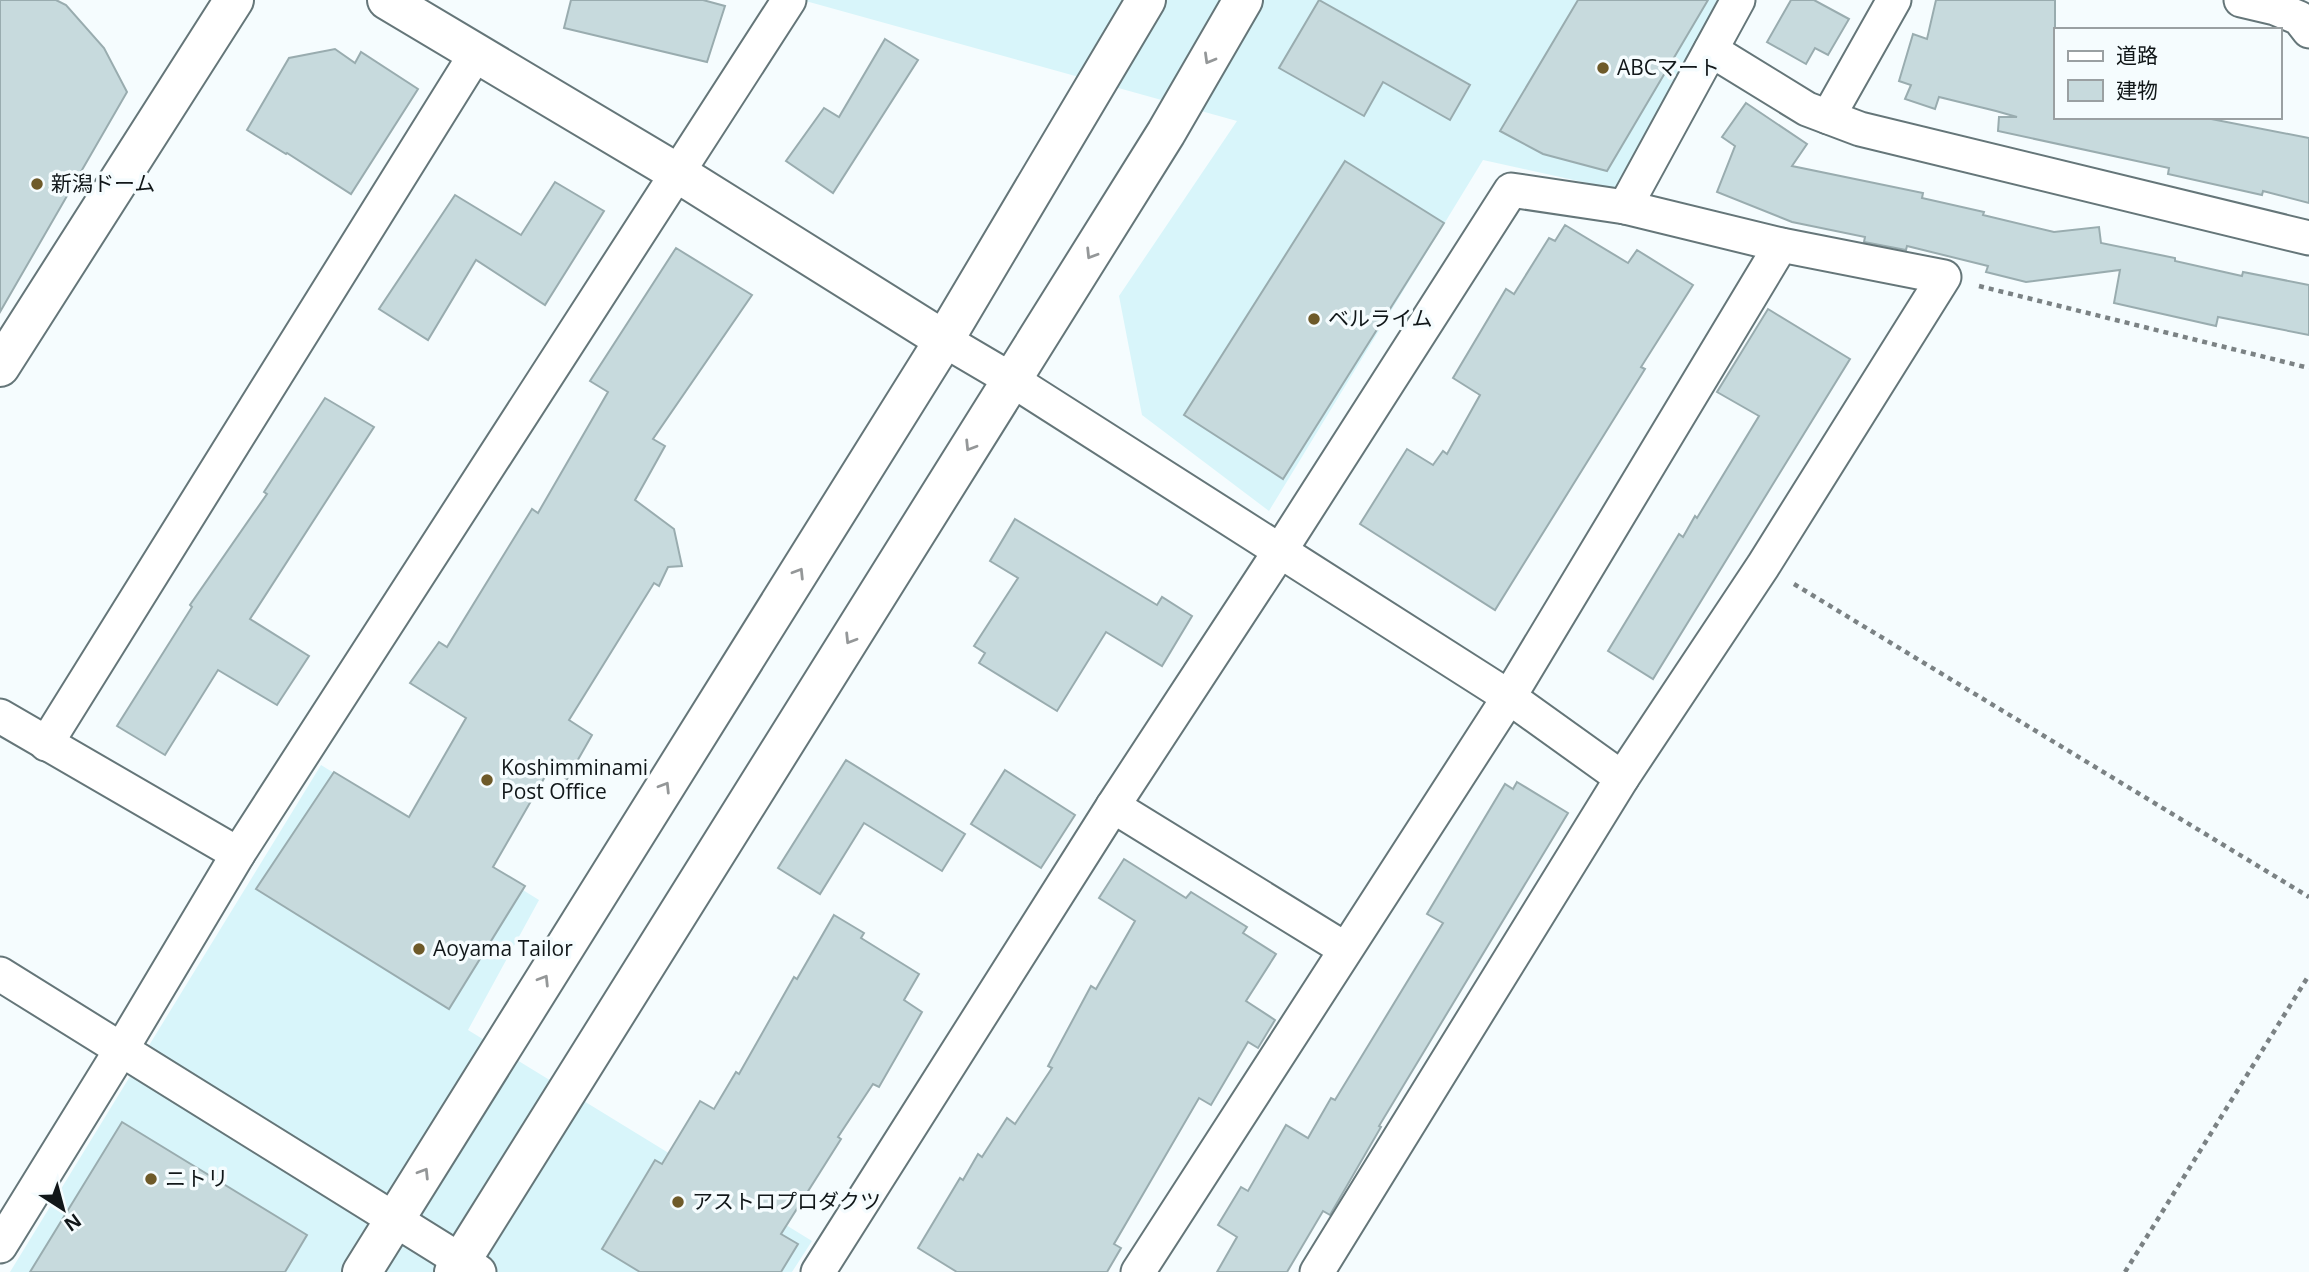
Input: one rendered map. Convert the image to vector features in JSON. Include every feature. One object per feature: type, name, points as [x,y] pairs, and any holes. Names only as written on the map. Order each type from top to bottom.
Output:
[{"type":"street","points":[[0,367],[234,0]]},
{"type":"street","points":[[387,0],[679,174],[1012,380],[1509,697],[1622,778]]},
{"type":"street","points":[[0,1246],[238,854],[789,0]]},
{"type":"street","points":[[362,1272],[944,340],[1146,0]]},
{"type":"street","points":[[0,974],[395,1219],[465,1268],[1166,133],[1243,0]]},
{"type":"street","points":[[1625,207],[1738,0]]},
{"type":"street","points":[[1828,117],[1894,0]]},
{"type":"street","points":[[2241,0],[2275,8],[2299,18],[2309,31]]},
{"type":"street","points":[[1711,50],[1807,109],[1860,129],[2309,238]]},
{"type":"street","points":[[46,744],[477,52]]},
{"type":"street","points":[[818,1272],[1113,806],[1511,190],[1625,207],[1780,245],[1944,278],[1763,565],[1622,778],[1317,1272]]},
{"type":"street","points":[[1138,1272],[1509,697],[1780,245]]},
{"type":"street","points":[[0,716],[238,854]]},
{"type":"street","points":[[1113,806],[1345,949]]},
{"type":"path","points":[[1944,278],[2309,368]]},
{"type":"path","points":[[1763,565],[2309,897]]},
{"type":"path","points":[[2125,1272],[2309,975]]},
{"type":"shaded area","points":[[802,0],[1746,0],[1637,194],[1483,160],[1269,511],[1142,415],[1119,296],[1237,121]]},
{"type":"shaded area","points":[[321,765],[539,900],[468,1030],[812,1241],[792,1272],[10,1272]]},
{"type":"building","name":"新潟ドーム","points":[[0,0],[56,0],[66,5],[104,48],[127,92],[0,312]]},
{"type":"building","points":[[571,0],[703,0],[725,6],[707,62],[564,28]]},
{"type":"building","points":[[1319,0],[1470,85],[1450,120],[1383,82],[1364,116],[1279,68]]},
{"type":"building","name":"ABCマート","points":[[1578,0],[1708,0],[1607,171],[1543,154],[1500,131]]},
{"type":"building","points":[[1791,0],[1814,0],[1849,19],[1828,55],[1815,48],[1806,64],[1767,42]]},
{"type":"building","points":[[1936,0],[2055,0],[2054,119],[2211,119],[2309,138],[2309,203],[2263,191],[2262,195],[2168,174],[2169,168],[1998,131],[1999,117],[2017,117],[1996,111],[1939,97],[1935,109],[1905,99],[1911,85],[1899,81],[1913,34],[1927,39]]},
{"type":"building","points":[[885,39],[918,60],[833,193],[786,161],[824,108],[839,117]]},
{"type":"building","points":[[335,49],[355,63],[361,52],[418,89],[351,194],[247,130],[289,58]]},
{"type":"building","points":[[1746,103],[1807,144],[1792,166],[1923,193],[1922,198],[2054,232],[2099,227],[2101,243],[2175,258],[2175,261],[2242,276],[2243,272],[2309,285],[2309,335],[2218,317],[2216,326],[2114,303],[2120,270],[2026,282],[1986,272],[1988,266],[1907,246],[1906,250],[1864,242],[1865,237],[1792,222],[1717,192],[1735,146],[1722,137]]},
{"type":"building","name":"ベルライム","points":[[1345,161],[1444,223],[1283,479],[1184,415]]},
{"type":"building","points":[[555,182],[604,211],[545,305],[476,260],[428,340],[379,309],[455,195],[521,235]]},
{"type":"building","points":[[1565,225],[1628,263],[1637,250],[1693,285],[1641,367],[1645,369],[1495,610],[1360,524],[1407,449],[1433,465],[1443,451],[1447,454],[1480,395],[1453,378],[1506,289],[1514,294],[1549,238],[1555,241]]},
{"type":"building","points":[[676,248],[752,295],[653,439],[665,446],[635,500],[674,529],[682,566],[668,567],[659,586],[654,583],[569,720],[592,735],[567,779],[550,768],[493,867],[525,886],[449,1009],[256,889],[334,772],[409,817],[466,718],[410,683],[439,642],[447,647],[532,509],[538,513],[608,392],[590,381]]},
{"type":"building","points":[[1768,309],[1850,359],[1653,679],[1608,651],[1679,534],[1683,537],[1695,516],[1697,518],[1759,416],[1717,392]]},
{"type":"building","points":[[325,398],[374,427],[250,619],[309,656],[277,705],[218,670],[165,755],[117,726],[192,607],[190,605],[267,494],[264,492]]},
{"type":"building","points":[[1015,519],[1157,605],[1162,597],[1192,616],[1162,666],[1106,632],[1057,711],[979,663],[985,653],[974,646],[1018,578],[990,561]]},
{"type":"building","points":[[846,760],[965,834],[942,871],[864,823],[820,894],[778,868]]},
{"type":"building","points":[[1005,770],[1075,815],[1041,868],[971,824]]},
{"type":"building","points":[[1517,782],[1568,813],[1379,1126],[1381,1127],[1330,1215],[1323,1211],[1287,1272],[1217,1272],[1237,1237],[1218,1225],[1241,1187],[1248,1191],[1286,1125],[1308,1138],[1331,1098],[1335,1100],[1443,923],[1427,914],[1505,784],[1513,789]]},
{"type":"building","points":[[1124,859],[1186,898],[1191,892],[1247,927],[1243,933],[1276,954],[1246,1001],[1275,1020],[1258,1048],[1248,1042],[1211,1105],[1199,1098],[1114,1244],[1121,1248],[1107,1272],[957,1272],[918,1248],[960,1178],[963,1180],[978,1154],[982,1157],[1007,1118],[1015,1124],[1052,1068],[1048,1066],[1091,986],[1096,989],[1135,921],[1099,898]]},
{"type":"building","points":[[834,915],[864,933],[861,938],[919,974],[904,1000],[922,1012],[879,1087],[873,1084],[838,1137],[841,1139],[781,1234],[798,1244],[781,1272],[640,1272],[602,1249],[655,1160],[662,1164],[700,1101],[714,1109],[736,1072],[739,1074],[794,977],[797,979]]},
{"type":"building","name":"ニトリ","points":[[122,1122],[307,1235],[285,1272],[30,1272]]},
{"type":"place","name":"ABCマート","points":[[1603,68]]},
{"type":"place","name":"新潟ドーム","points":[[37,184]]},
{"type":"place","name":"ベルライム","points":[[1314,319]]},
{"type":"place","name":"Koshimminami Post Office","points":[[487,780]]},
{"type":"place","name":"Aoyama Tailor","points":[[419,949]]},
{"type":"place","name":"ニトリ","points":[[151,1179]]},
{"type":"place","name":"アストロプロダクツ","points":[[678,1202]]}]
